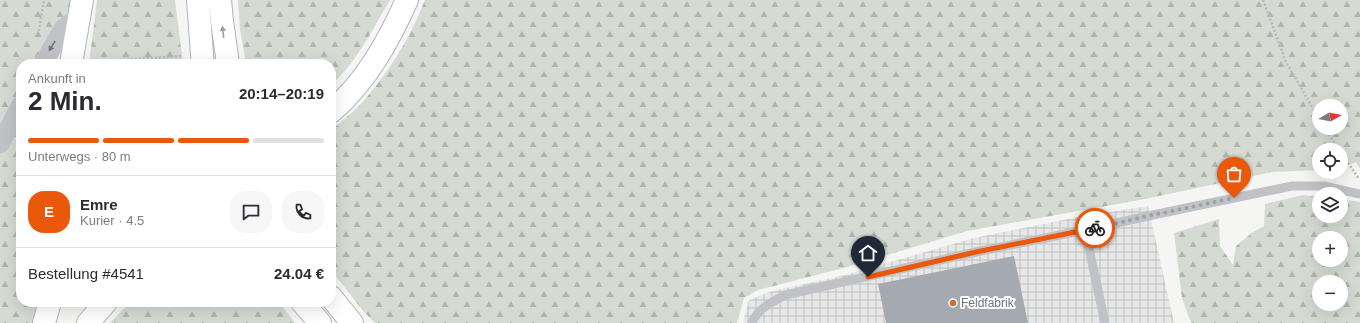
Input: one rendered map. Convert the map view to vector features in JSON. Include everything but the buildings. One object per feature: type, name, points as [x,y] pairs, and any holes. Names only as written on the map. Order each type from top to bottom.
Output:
[{"type":"main road","points":[[196,59],[202,55],[198,0]]},
{"type":"main road","points":[[220,0],[227,59]]},
{"type":"main road","points":[[336,108],[342,103],[374,62],[393,30],[407,0]]},
{"type":"main road","points":[[72,59],[80,9]]},
{"type":"main road","points":[[336,303],[352,323]]},
{"type":"main road","points":[[44,323],[49,307]]},
{"type":"main road","points":[[88,323],[102,307]]},
{"type":"main road","points":[[306,307],[320,323]]},
{"type":"street","points":[[46,59],[63,29],[80,9]]},
{"type":"street","points":[[0,144],[16,114]]},
{"type":"lane","points":[[752,323],[766,305],[785,295],[976,252],[1292,186],[1324,186],[1360,194]]},
{"type":"lane","points":[[1085,230],[1105,323]]},
{"type":"path","points":[[1263,0],[1286,62],[1312,107]]},
{"type":"path","points":[[1348,163],[1360,181]]},
{"type":"shaded area","points":[[1148,206],[1174,323],[743,323],[749,300],[769,292],[845,275],[974,238],[1078,217]]},
{"type":"green space","points":[[0,0],[73,0],[70,20],[41,59],[16,59],[16,307],[38,307],[33,323],[0,323]]},
{"type":"green space","points":[[97,0],[175,0],[182,59],[90,59]]},
{"type":"green space","points":[[238,0],[390,0],[356,56],[336,80],[336,59],[245,59],[240,29]]},
{"type":"green space","points":[[425,0],[1360,0],[1360,169],[1356,162],[1348,165],[1348,143],[1312,143],[1312,170],[1272,172],[1145,199],[967,231],[851,266],[758,290],[744,298],[737,323],[375,323],[364,312],[336,276],[336,126],[359,106],[370,94],[405,43]]},
{"type":"green space","points":[[1303,195],[1312,196],[1312,223],[1348,223],[1348,200],[1360,202],[1360,323],[1191,323],[1182,298],[1174,233],[1219,219],[1220,246],[1233,265],[1236,246],[1253,232],[1264,226],[1265,204]]},
{"type":"green space","points":[[125,307],[283,307],[295,323],[110,323]]},
{"type":"way so far","points":[[1095,228],[1234,198]]},
{"type":"place","name":"Feldfabrik","points":[[953,303]]},
{"type":"route","points":[[868,277],[976,252],[1095,228]]}]
